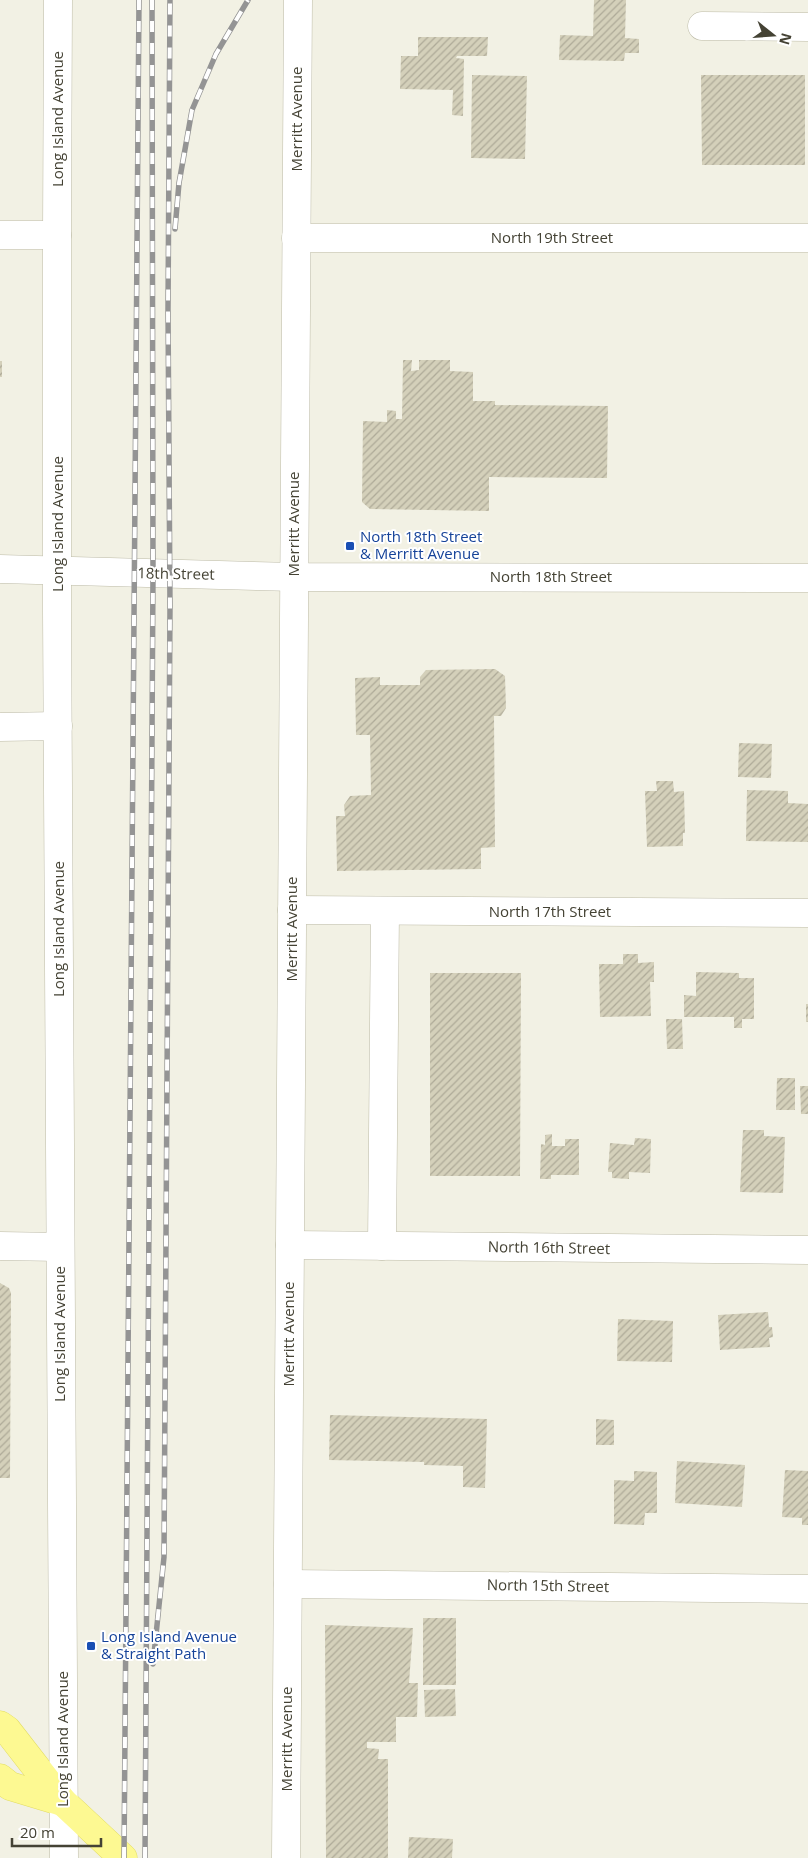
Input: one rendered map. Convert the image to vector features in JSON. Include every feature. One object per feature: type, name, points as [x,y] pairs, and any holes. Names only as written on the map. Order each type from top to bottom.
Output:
[{"type":"main road","points":[[0,1725],[63,1802],[123,1858]]},
{"type":"main road","points":[[0,1778],[10,1786],[63,1802]]},
{"type":"street","name":"Long Island Avenue","points":[[58,0],[58,726],[64,1858]]},
{"type":"street","name":"Merritt Avenue","points":[[286,1858],[298,0]]},
{"type":"street","points":[[702,26],[808,27]]},
{"type":"street","points":[[0,235],[57,235]]},
{"type":"street","name":"North 19th Street","points":[[296,238],[808,238]]},
{"type":"street","name":"18th Street","points":[[0,569],[136,574],[294,576]]},
{"type":"street","name":"North 18th Street","points":[[294,576],[808,578]]},
{"type":"street","points":[[0,727],[58,726]]},
{"type":"street","name":"North 17th Street","points":[[292,910],[808,913]]},
{"type":"street","points":[[382,1246],[385,911]]},
{"type":"street","name":"North 16th Street","points":[[290,1245],[808,1250]]},
{"type":"street","points":[[0,1246],[60,1247]]},
{"type":"street","name":"North 15th Street","points":[[288,1584],[808,1588]]},
{"type":"building","points":[[594,0],[626,0],[625,38],[639,39],[639,53],[625,53],[624,61],[559,60],[560,35],[593,36]]},
{"type":"building","points":[[418,37],[488,37],[487,56],[457,56],[456,58],[464,59],[463,116],[452,115],[453,90],[400,89],[401,56],[418,56]]},
{"type":"building","points":[[472,75],[527,76],[525,159],[471,158]]},
{"type":"building","points":[[701,75],[805,75],[805,165],[702,165]]},
{"type":"building","points":[[403,360],[412,360],[411,371],[419,370],[419,360],[450,360],[450,371],[473,372],[473,401],[495,401],[495,405],[608,406],[607,478],[489,477],[489,511],[370,509],[362,502],[363,421],[387,422],[387,410],[396,411],[396,419],[402,419]]},
{"type":"building","points":[[0,361],[2,361],[2,377],[0,377]]},
{"type":"building","points":[[495,669],[505,676],[506,708],[501,716],[494,716],[495,847],[481,848],[481,869],[337,871],[336,816],[345,816],[344,805],[350,796],[371,795],[370,735],[356,735],[355,678],[380,677],[380,685],[420,685],[420,677],[426,670]]},
{"type":"building","points":[[739,743],[772,744],[771,778],[738,777]]},
{"type":"building","points":[[656,781],[673,781],[674,792],[684,791],[685,833],[683,833],[683,846],[647,847],[645,791],[657,791]]},
{"type":"building","points":[[747,790],[788,791],[788,803],[808,804],[808,842],[746,841]]},
{"type":"building","points":[[623,954],[638,954],[638,963],[654,962],[654,982],[650,982],[651,1016],[600,1017],[599,964],[623,964]]},
{"type":"building","points":[[696,972],[739,973],[739,978],[754,978],[754,1019],[742,1019],[742,1028],[734,1028],[734,1017],[684,1017],[684,995],[696,996]]},
{"type":"building","points":[[430,973],[521,973],[520,1176],[430,1176]]},
{"type":"building","points":[[806,1004],[808,1004],[808,1022],[806,1022]]},
{"type":"building","points":[[666,1019],[682,1019],[683,1049],[667,1049]]},
{"type":"building","points":[[777,1078],[795,1078],[795,1110],[776,1110]]},
{"type":"building","points":[[800,1086],[808,1086],[808,1114],[801,1114]]},
{"type":"building","points":[[743,1130],[764,1130],[764,1136],[785,1137],[783,1193],[740,1192]]},
{"type":"building","points":[[552,1134],[552,1146],[565,1146],[565,1139],[579,1139],[579,1175],[551,1175],[551,1179],[540,1179],[541,1144],[545,1145],[545,1135]]},
{"type":"building","points":[[635,1138],[651,1139],[650,1173],[629,1172],[629,1179],[612,1178],[612,1172],[608,1172],[610,1143],[634,1145]]},
{"type":"building","points":[[0,1283],[9,1288],[11,1293],[10,1478],[0,1478]]},
{"type":"building","points":[[768,1312],[769,1327],[772,1327],[773,1337],[769,1338],[770,1347],[720,1350],[718,1315]]},
{"type":"building","points":[[618,1319],[673,1321],[672,1362],[617,1361]]},
{"type":"building","points":[[330,1415],[487,1419],[485,1488],[463,1487],[463,1466],[424,1465],[424,1462],[329,1460]]},
{"type":"building","points":[[596,1419],[614,1420],[614,1445],[596,1445]]},
{"type":"building","points":[[677,1461],[745,1465],[742,1507],[675,1503]]},
{"type":"building","points":[[785,1470],[808,1471],[808,1525],[802,1525],[802,1518],[782,1517]]},
{"type":"building","points":[[634,1471],[657,1472],[657,1513],[645,1513],[644,1525],[614,1524],[614,1480],[634,1481]]},
{"type":"building","points":[[423,1618],[456,1618],[456,1685],[423,1685]]},
{"type":"building","points":[[325,1625],[413,1628],[409,1683],[418,1683],[417,1717],[396,1717],[396,1742],[367,1742],[367,1748],[379,1749],[378,1759],[388,1759],[388,1858],[326,1858]]},
{"type":"building","points":[[455,1689],[456,1716],[425,1717],[424,1690]]},
{"type":"building","points":[[409,1837],[453,1839],[452,1858],[408,1858]]},
{"type":"railway","points":[[124,1858],[139,0]]},
{"type":"railway","points":[[145,1858],[153,574],[152,0]]},
{"type":"railway","points":[[153,1664],[164,1557],[170,606],[168,309],[170,0]]},
{"type":"railway","points":[[175,229],[179,183],[192,110],[216,54],[248,0]]},
{"type":"place","name":"North 18th Street & Merritt Avenue","points":[[350,546]]},
{"type":"place","name":"Long Island Avenue & Straight Path","points":[[91,1646]]}]
